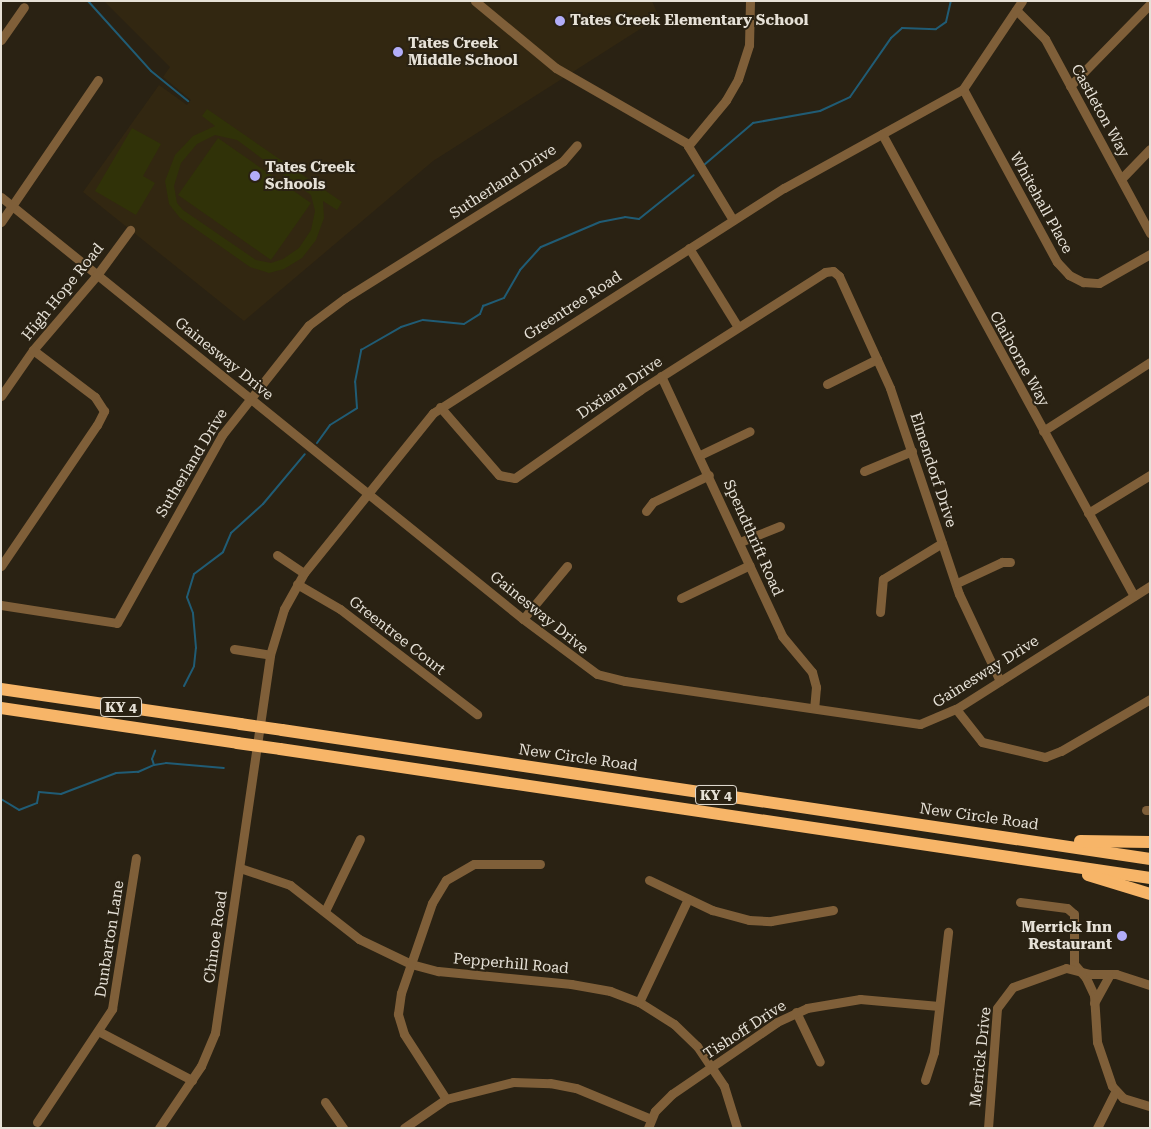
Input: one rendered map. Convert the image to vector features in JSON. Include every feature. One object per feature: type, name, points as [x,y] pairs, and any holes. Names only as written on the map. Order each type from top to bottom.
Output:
[{"type":"highway","name":"New Circle Road","points":[[1,689],[1150,859]]},
{"type":"highway","name":"KY 4","points":[[1,708],[1150,878]]},
{"type":"highway","points":[[907,823],[1088,842],[1150,842]]},
{"type":"highway","points":[[1003,856],[1076,872],[1150,894]]},
{"type":"street","points":[[475,1],[561,71],[688,144]]},
{"type":"street","points":[[733,220],[689,152],[688,144],[726,100],[738,79],[749,45],[750,1]]},
{"type":"street","name":"Greentree Road","points":[[258,736],[270,655],[284,609],[297,584],[419,428],[440,407],[733,220],[963,89],[1022,1]]},
{"type":"street","points":[[1070,86],[1150,4]]},
{"type":"street","points":[[1,40],[24,7]]},
{"type":"street","name":"Castleton Way","points":[[1016,10],[1040,32],[1122,178],[1150,233]]},
{"type":"street","points":[[1,222],[98,80]]},
{"type":"street","name":"Whitehall Place","points":[[963,89],[1057,262],[1069,275],[1083,282],[1099,282],[1150,254]]},
{"type":"street","name":"Claiborne Way","points":[[882,134],[1134,596]]},
{"type":"street","name":"Sutherland Drive","points":[[1,604],[117,623],[194,480],[222,435],[250,397],[316,318],[563,161],[577,145]]},
{"type":"street","points":[[1122,178],[1150,149]]},
{"type":"street","name":"Gainesway Drive","points":[[1,197],[523,620],[584,667],[608,678],[920,724],[956,709],[1150,586]]},
{"type":"street","name":"High Hope Road","points":[[1,396],[33,350],[97,275],[130,230]]},
{"type":"street","points":[[689,248],[738,326]]},
{"type":"street","name":"Dixiana Drive","points":[[440,407],[499,475],[516,478],[661,376],[825,272],[833,271]]},
{"type":"street","name":"Elmendorf Drive","points":[[833,271],[839,276],[877,359],[912,451],[956,584],[1000,681]]},
{"type":"street","points":[[1,566],[97,425],[104,410],[95,397],[33,350]]},
{"type":"street","points":[[827,384],[877,359]]},
{"type":"street","points":[[1043,431],[1150,362]]},
{"type":"street","name":"Spendthrift Road","points":[[661,376],[700,455],[782,636],[812,672],[816,687],[814,708]]},
{"type":"street","points":[[700,455],[750,431]]},
{"type":"street","points":[[864,471],[912,451]]},
{"type":"street","points":[[1088,513],[1150,474]]},
{"type":"street","points":[[646,510],[653,502],[709,475]]},
{"type":"street","points":[[740,542],[780,526]]},
{"type":"street","points":[[880,612],[883,579],[942,543]]},
{"type":"street","points":[[277,555],[304,573]]},
{"type":"street","points":[[956,584],[1002,562],[1010,562]]},
{"type":"street","points":[[681,598],[750,564]]},
{"type":"street","points":[[523,620],[567,566]]},
{"type":"street","name":"Greentree Court","points":[[297,584],[340,609],[477,714]]},
{"type":"street","points":[[234,649],[270,655]]},
{"type":"street","points":[[956,709],[982,742],[1045,757],[1061,751],[1150,699]]},
{"type":"street","name":"Chinoe Road","points":[[159,1128],[192,1080],[215,1033],[258,736]]},
{"type":"street","points":[[325,911],[360,839]]},
{"type":"street","name":"Dunbarton Lane","points":[[37,1122],[100,1032],[112,1009],[136,858]]},
{"type":"street","points":[[446,1099],[399,1022],[399,1004],[436,892],[454,874],[487,862],[540,864]]},
{"type":"street","name":"Pepperhill Road","points":[[240,868],[290,885],[358,939],[411,964],[464,974],[571,984],[610,991],[639,1002],[684,1032],[714,1067],[729,1097],[738,1128]]},
{"type":"street","points":[[649,880],[726,915],[757,921],[833,910]]},
{"type":"street","points":[[639,1002],[688,899]]},
{"type":"street","points":[[1020,902],[1067,908],[1073,912],[1074,964],[1090,985],[1094,1003],[1097,1042],[1115,1092],[1131,1101],[1150,1106]]},
{"type":"street","points":[[924,1080],[934,1052],[948,932]]},
{"type":"street","name":"Merrick Drive","points":[[988,1128],[998,1004],[1019,983],[1066,968],[1079,972],[1110,974],[1150,985]]},
{"type":"street","points":[[1094,1003],[1110,974]]},
{"type":"street","name":"Tishoff Drive","points":[[650,1123],[666,1098],[796,1012],[828,1002],[860,999],[939,1006]]},
{"type":"street","points":[[796,1012],[820,1062]]},
{"type":"street","points":[[100,1032],[192,1080]]},
{"type":"street","points":[[404,1128],[446,1099],[513,1082],[550,1083],[595,1094],[650,1123]]},
{"type":"street","points":[[1096,1128],[1115,1092]]},
{"type":"street","points":[[325,1102],[343,1128]]},
{"type":"shaded area","name":"Tates Creek Schools","points":[[104,1],[652,1],[659,17],[433,161],[244,321],[83,192],[159,85],[187,105],[191,100],[163,77],[170,67]]},
{"type":"shaded area","points":[[207,109],[342,202],[337,210],[323,201],[324,218],[316,240],[302,258],[284,269],[269,273],[250,267],[180,218],[169,204],[165,181],[175,155],[193,136],[215,126],[202,116]],"holes":[[[215,135],[237,140],[311,195],[315,211],[311,230],[299,248],[283,259],[271,263],[256,260],[183,210],[177,203],[174,186],[181,163],[197,144]]]},
{"type":"shaded area","points":[[132,128],[161,144],[143,176],[155,183],[136,215],[95,191]]},
{"type":"shaded area","points":[[218,138],[311,203],[271,260],[178,195]]},
{"type":"waterway","points":[[88,1],[151,71],[188,101]]},
{"type":"waterway","points":[[704,165],[753,123],[820,111],[850,97],[891,38],[902,28],[936,29],[946,22],[951,1]]},
{"type":"waterway","points":[[317,443],[330,425],[357,408],[355,382],[361,350],[401,327],[423,320],[464,324],[480,314],[483,306],[504,298],[520,270],[541,247],[600,222],[625,217],[639,219],[694,175]]},
{"type":"waterway","points":[[184,686],[194,666],[196,648],[193,613],[187,597],[194,574],[223,552],[231,533],[263,504],[305,454]]},
{"type":"waterway","points":[[1,799],[19,810],[37,803],[39,792],[61,794],[116,773],[138,772],[154,765],[152,759],[155,751]]},
{"type":"waterway","points":[[154,765],[166,763],[224,768]]},
{"type":"place","name":"Tates Creek Elementary School","points":[[560,21]]},
{"type":"place","name":"Tates Creek Middle School","points":[[398,52]]},
{"type":"place","name":"Tates Creek Schools","points":[[255,176]]},
{"type":"place","name":"Merrick Inn Restaurant","points":[[1122,936]]}]
